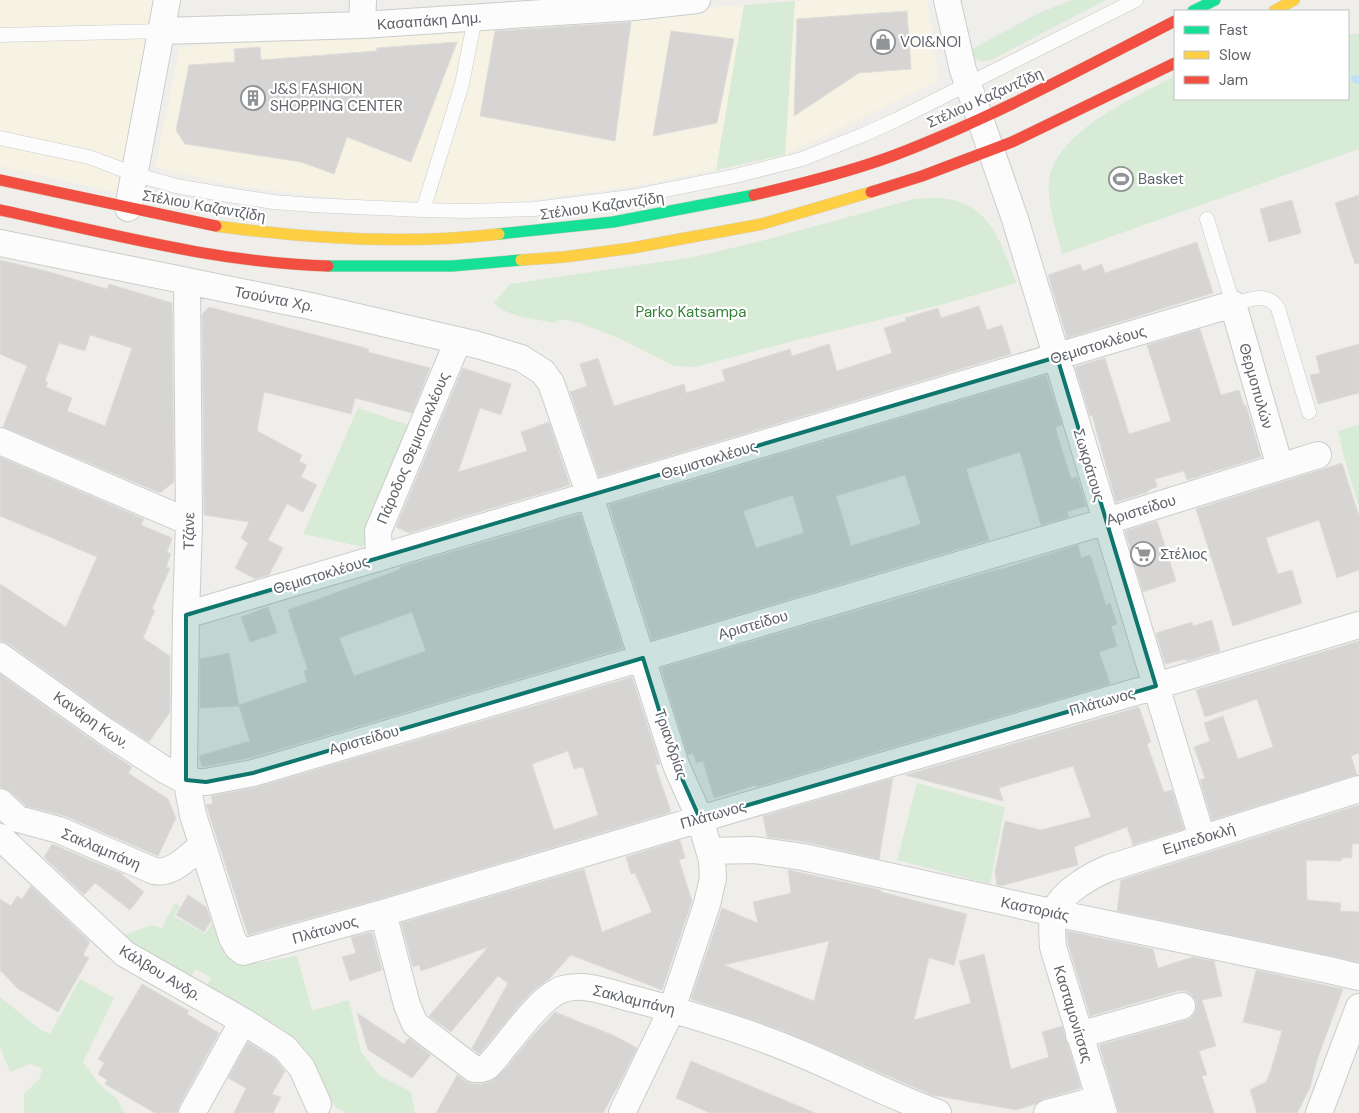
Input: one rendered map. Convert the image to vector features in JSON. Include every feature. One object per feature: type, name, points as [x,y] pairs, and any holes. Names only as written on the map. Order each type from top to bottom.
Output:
[{"type":"main road","points":[[1195,10],[1215,0]]},
{"type":"main road","points":[[1276,10],[1294,0]]},
{"type":"main road","name":"Στέλιου Καζαντζίδη","points":[[0,180],[211,226],[363,240],[441,239],[509,234],[613,222],[741,198],[802,184],[895,155],[980,120],[1174,22]]},
{"type":"main road","points":[[0,210],[180,249],[285,265],[360,267],[452,266],[564,258],[632,248],[762,224],[922,176],[1012,142],[1174,63]]},
{"type":"street","points":[[128,208],[167,0]]},
{"type":"street","name":"Κασαπάκη Δημ.","points":[[161,30],[363,12],[475,18],[635,3],[697,0]]},
{"type":"street","name":"Σωκράτους","points":[[947,0],[967,84],[1015,219],[1202,838]]},
{"type":"street","name":"Τσούντα Χρ.","points":[[0,243],[310,306],[458,340],[522,358],[543,372]]},
{"type":"street","name":"Τζάνε","points":[[186,780],[184,730],[189,522],[187,282]]},
{"type":"street","name":"Θεμιστοκλέους","points":[[186,615],[1232,304]]},
{"type":"street","name":"Θερμοπυλών","points":[[1232,304],[1280,467]]},
{"type":"street","name":"Πάροδος Θεμιστοκλέους","points":[[379,558],[378,531],[458,340]]},
{"type":"street","name":"Τριανδρίας","points":[[543,372],[554,386],[676,765],[700,819],[710,850],[713,868],[711,887],[672,1009],[622,1113]]},
{"type":"street","points":[[0,441],[189,522]]},
{"type":"street","name":"Αριστείδου","points":[[186,780],[206,782],[253,773],[1107,521],[1318,455]]},
{"type":"street","name":"Πλάτωνος","points":[[186,780],[202,846],[232,938],[237,947],[243,952],[383,913],[1359,625]]},
{"type":"street","name":"Κανάρη Κων.","points":[[0,656],[134,751],[186,780]]},
{"type":"street","name":"Εμπεδοκλή","points":[[1054,913],[1066,896],[1096,874],[1116,865],[1359,790]]},
{"type":"street","name":"Σακλαμπάνη","points":[[5,823],[59,830],[158,872],[167,871],[174,867],[202,846]]},
{"type":"street","name":"Κάλβου Ανδρ.","points":[[5,823],[125,954],[243,1021],[274,1040],[291,1054],[304,1072],[318,1104]]},
{"type":"street","name":"Καστοριάς","points":[[710,850],[754,850],[784,853],[1054,913],[1359,977]]},
{"type":"street","name":"Σακλαμπάνη","points":[[383,913],[407,1005],[414,1024],[474,1068],[481,1070],[487,1066],[549,997],[564,989],[590,988],[712,1021],[784,1047],[887,1093],[938,1113]]},
{"type":"street","name":"Κασταμονίτσας","points":[[1054,913],[1053,947],[1101,1106]]},
{"type":"street","points":[[1079,1034],[1182,1006]]},
{"type":"street","points":[[1319,1113],[1359,1008]]},
{"type":"street","points":[[192,1113],[243,1021]]},
{"type":"street","points":[[1047,1113],[1101,1106]]},
{"type":"lane","points":[[0,138],[89,157],[134,174],[176,186],[274,202],[423,210],[505,211],[569,206],[630,197],[735,176],[802,159],[865,134],[1006,66],[1136,0]]},
{"type":"lane","points":[[423,210],[462,84],[475,18]]},
{"type":"lane","points":[[0,34],[161,30]]},
{"type":"lane","points":[[505,211],[509,234]]},
{"type":"lane","points":[[1207,219],[1232,304],[1265,297],[1276,305],[1309,412]]},
{"type":"highlighted area","points":[[1057,357],[1156,686],[700,819],[676,765],[643,658],[253,773],[206,782],[186,780],[186,615]]},
{"type":"shaded area","points":[[0,0],[157,0],[119,193],[0,166]]},
{"type":"shaded area","points":[[810,0],[927,0],[939,80],[785,155],[646,184],[519,202],[464,206],[332,198],[231,185],[155,167],[180,47]]},
{"type":"green space","points":[[1072,0],[1106,0],[991,60],[980,61],[972,55],[972,49],[1039,13]]},
{"type":"green space","points":[[795,1],[785,155],[716,170],[744,5]]},
{"type":"green space","points":[[1349,34],[1359,34],[1359,149],[1062,254],[1051,210],[1049,192],[1049,183],[1054,165],[1065,148],[1080,132],[1139,94],[1174,76],[1174,100],[1349,100]]},
{"type":"green space","name":"Parko Katsampa","points":[[935,198],[953,200],[968,205],[980,214],[998,238],[1016,283],[948,303],[695,367],[674,366],[623,340],[580,323],[560,319],[554,323],[522,317],[507,312],[494,303],[510,284],[694,257],[761,241],[914,199]]},
{"type":"green space","points":[[358,408],[414,427],[363,547],[303,534]]},
{"type":"green space","points":[[1359,425],[1359,507],[1338,431]]},
{"type":"green space","points":[[917,783],[1005,807],[990,884],[897,860]]},
{"type":"green space","points":[[175,903],[180,906],[174,916],[205,934],[213,922],[219,944],[226,956],[258,963],[297,956],[312,1011],[349,1000],[361,1052],[379,1075],[411,1092],[415,1113],[347,1113],[335,1107],[306,1051],[243,1008],[205,988],[211,978],[196,969],[189,979],[118,938],[151,925],[162,928]]},
{"type":"green space","points":[[80,979],[114,998],[83,1062],[98,1083],[117,1099],[124,1113],[24,1113],[24,1094],[40,1078],[42,1068],[29,1064],[10,1072],[0,1047],[0,997],[41,1030],[50,1034]]},
{"type":"building","points":[[907,11],[911,69],[859,73],[794,116],[797,19]]},
{"type":"building","points":[[631,22],[615,141],[480,116],[495,31]]},
{"type":"building","points":[[671,31],[734,39],[717,123],[653,136]]},
{"type":"building","points":[[457,42],[411,162],[347,137],[334,174],[301,162],[185,144],[176,130],[189,65],[235,62],[234,49],[260,47],[261,60],[376,51],[377,48]]},
{"type":"building","points":[[1359,195],[1359,263],[1355,264],[1335,203]]},
{"type":"building","points":[[1292,200],[1301,233],[1269,242],[1260,209]]},
{"type":"building","points":[[1197,242],[1213,293],[1067,338],[1048,275],[1080,264],[1083,271],[1102,264],[1105,273]]},
{"type":"building","points":[[0,260],[107,289],[109,284],[172,303],[174,482],[160,493],[3,427],[27,366],[0,354]],"holes":[[[90,335],[132,348],[105,426],[67,411],[72,398],[46,387],[48,382],[45,381],[59,343],[85,351]]]},
{"type":"building","points":[[979,306],[987,330],[1002,325],[1011,354],[599,477],[570,392],[587,386],[580,364],[598,358],[614,406],[684,384],[686,393],[725,381],[722,370],[790,349],[792,356],[829,344],[837,371],[892,353],[884,328],[906,321],[905,318],[938,308],[941,318]]},
{"type":"building","points":[[209,307],[369,349],[368,352],[430,368],[412,413],[355,398],[351,414],[264,392],[257,431],[302,455],[299,461],[307,465],[301,477],[317,485],[303,512],[287,504],[268,540],[283,548],[269,575],[255,579],[235,568],[248,543],[241,538],[249,522],[204,515],[202,314]]},
{"type":"building","points":[[1200,329],[1221,395],[1239,390],[1244,406],[1246,405],[1261,457],[1187,480],[1184,471],[1155,479],[1157,487],[1148,490],[1148,492],[1116,502],[1092,415],[1090,416],[1075,367],[1105,358],[1129,434],[1171,421],[1147,345]]},
{"type":"building","points":[[1359,344],[1359,393],[1318,404],[1310,375],[1320,373],[1316,356]]},
{"type":"building","points":[[463,368],[511,384],[501,415],[480,408],[458,472],[527,451],[521,432],[549,422],[570,485],[409,533],[396,527]]},
{"type":"building","points":[[1046,375],[1062,425],[1055,427],[1071,479],[1077,477],[1086,506],[1067,512],[1069,517],[1041,525],[1020,452],[966,469],[989,540],[652,640],[609,505]],"holes":[[[905,475],[921,524],[851,546],[836,496]],[[793,495],[804,533],[756,548],[743,511]]]},
{"type":"building","points":[[0,457],[144,519],[141,525],[172,538],[167,552],[171,554],[166,567],[170,568],[152,609],[155,610],[143,638],[170,656],[170,712],[149,742],[113,719],[9,644],[0,641],[0,584],[66,627],[97,557],[0,516]]},
{"type":"building","points":[[1342,463],[1359,516],[1359,570],[1337,578],[1319,520],[1266,538],[1278,574],[1292,570],[1302,603],[1233,626],[1196,509]]},
{"type":"building","points":[[580,514],[623,648],[249,758],[202,767],[199,756],[250,741],[239,706],[200,708],[200,659],[229,653],[239,705],[307,682],[304,671],[308,670],[288,610],[399,570],[401,567]],"holes":[[[412,612],[426,651],[354,676],[339,638]]]},
{"type":"building","points":[[1157,521],[1176,581],[1143,592],[1125,531]]},
{"type":"building","points":[[1078,545],[1081,558],[1090,555],[1106,605],[1110,603],[1117,624],[1111,626],[1117,646],[1099,652],[1110,684],[714,798],[703,761],[696,763],[693,753],[688,755],[661,668],[999,570]]},
{"type":"building","points":[[268,607],[277,633],[250,642],[241,617]]},
{"type":"building","points":[[1212,620],[1220,651],[1186,661],[1185,659],[1165,664],[1156,633],[1192,622],[1193,626]]},
{"type":"building","points":[[1359,641],[1359,753],[1351,756],[1357,775],[1212,820],[1200,780],[1205,778],[1194,747],[1210,741],[1204,723],[1223,716],[1238,759],[1273,747],[1257,699],[1205,717],[1196,690]]},
{"type":"building","points":[[0,674],[132,767],[128,773],[168,799],[176,818],[158,856],[65,816],[26,806],[10,791],[0,787]]},
{"type":"building","points":[[632,677],[660,764],[655,765],[671,812],[379,899],[248,935],[206,805],[213,803],[211,796],[257,787]],"holes":[[[568,751],[574,769],[583,767],[598,815],[554,830],[532,764]]]},
{"type":"building","points":[[1139,707],[1151,742],[1147,744],[1164,792],[1172,790],[1184,829],[1133,845],[1127,827],[1074,847],[1078,865],[1001,886],[997,885],[995,872],[1005,821],[1041,830],[1091,817],[1073,766],[999,788],[1003,801],[905,775]]},
{"type":"building","points":[[893,778],[879,859],[806,842],[767,837],[763,816]]},
{"type":"building","points":[[1359,805],[1359,844],[1352,844],[1352,858],[1342,858],[1341,861],[1306,860],[1307,900],[1341,903],[1340,911],[1359,912],[1359,962],[1117,911],[1121,880]]},
{"type":"building","points":[[680,840],[685,858],[679,860],[692,901],[662,990],[571,955],[549,979],[523,1001],[479,1054],[472,1048],[508,983],[498,976],[451,1032],[429,1016],[488,947],[421,971],[419,965],[413,967],[401,923],[584,869],[602,932],[652,912],[635,873],[631,874],[626,857]]},
{"type":"building","points":[[52,844],[123,874],[121,874],[144,892],[130,910],[95,883],[84,895],[44,857]]},
{"type":"building","points":[[788,870],[881,890],[881,892],[967,914],[954,965],[929,958],[914,1020],[971,1003],[959,961],[984,954],[1011,1069],[1049,1057],[1042,1032],[1062,1026],[1081,1088],[1043,1099],[1036,1104],[1016,1110],[932,1095],[784,1031],[691,999],[722,908],[758,923],[753,902],[791,893]],"holes":[[[829,941],[814,1001],[724,965]]]},
{"type":"building","points":[[31,886],[90,942],[83,955],[89,958],[58,1012],[18,989],[0,970],[0,899],[11,906],[17,896],[22,899]]},
{"type":"building","points":[[188,895],[206,907],[211,921],[204,932],[176,915]]},
{"type":"building","points":[[1067,931],[1153,949],[1158,968],[1193,957],[1214,961],[1222,996],[1202,1000],[1216,1046],[1199,1051],[1207,1075],[1202,1076],[1214,1113],[1119,1113],[1099,1045],[1187,1020],[1193,1016],[1196,1010],[1196,1001],[1192,995],[1185,991],[1178,991],[1090,1016],[1068,944]]},
{"type":"building","points":[[372,932],[382,970],[350,981],[342,957],[356,953],[351,937]]},
{"type":"building","points":[[1256,970],[1343,989],[1317,1060],[1310,1088],[1297,1113],[1257,1113],[1250,1090],[1266,1082],[1282,1031],[1243,1022]]},
{"type":"building","points":[[142,984],[189,1011],[187,1014],[219,1033],[177,1113],[155,1113],[105,1084],[107,1080],[98,1074],[104,1063],[98,1059]]},
{"type":"building","points":[[555,1012],[615,1036],[637,1048],[603,1113],[436,1113],[457,1075],[473,1084],[492,1081],[506,1068]]},
{"type":"building","points":[[357,1013],[404,1044],[409,1038],[431,1055],[412,1078],[368,1050]]},
{"type":"building","points":[[248,1042],[275,1059],[285,1071],[272,1094],[281,1097],[273,1113],[234,1113],[246,1088],[228,1078]]},
{"type":"building","points":[[691,1061],[815,1113],[710,1113],[676,1098]]},
{"type":"waterway","points":[[1355,79],[1359,80]]},
{"type":"traffic: fast","points":[[1195,10],[1215,0]]},
{"type":"traffic: fast","points":[[499,234],[613,222],[754,195]]},
{"type":"traffic: fast","points":[[328,266],[452,266],[521,260]]},
{"type":"traffic: slow","points":[[1276,10],[1294,0]]},
{"type":"traffic: slow","points":[[521,260],[564,257],[632,248],[762,224],[871,192]]},
{"type":"traffic: slow","points":[[216,226],[322,237],[393,240],[499,234]]},
{"type":"traffic: jam","points":[[754,195],[861,167],[931,141],[1037,92],[1174,22]]},
{"type":"traffic: jam","points":[[871,192],[922,176],[1012,142],[1174,63]]},
{"type":"traffic: jam","points":[[0,180],[216,226]]},
{"type":"traffic: jam","points":[[0,210],[163,246],[286,264],[328,266]]},
{"type":"place","name":"VOI&NOI","points":[[883,42]]},
{"type":"place","name":"J&S FASHION SHOPPING CENTER","points":[[253,98]]},
{"type":"place","name":"Basket","points":[[1121,179]]},
{"type":"place","name":"Στέλιος","points":[[1143,554]]}]
